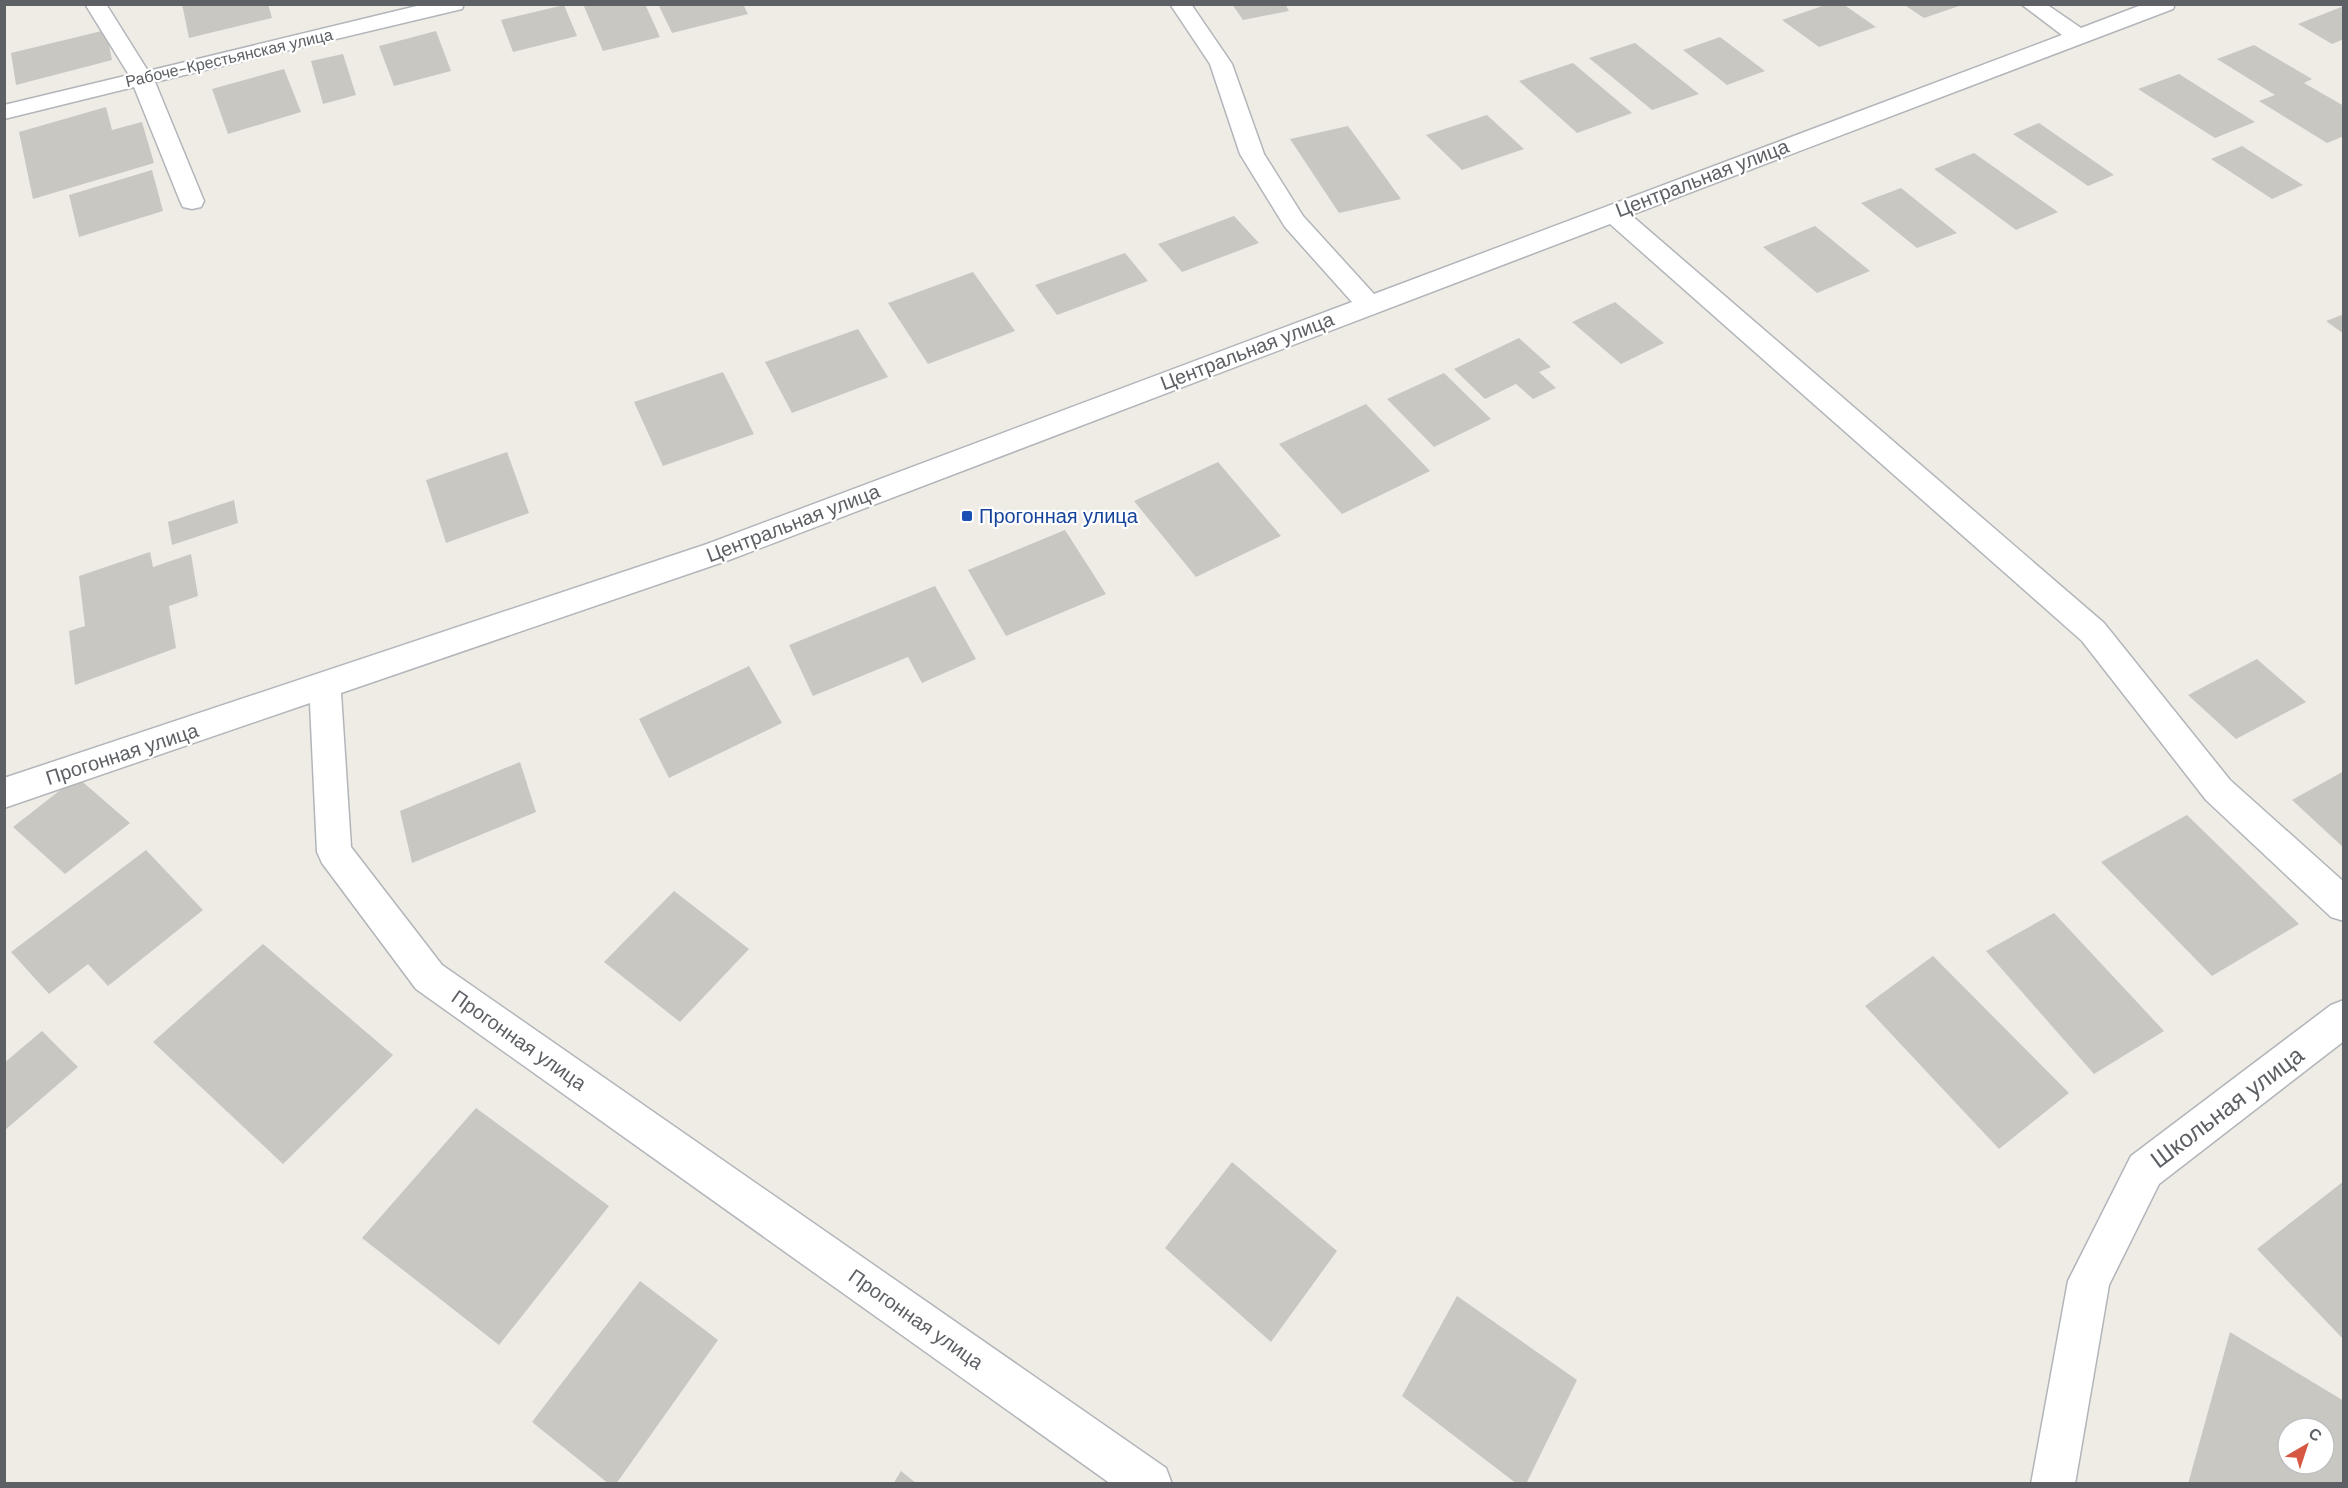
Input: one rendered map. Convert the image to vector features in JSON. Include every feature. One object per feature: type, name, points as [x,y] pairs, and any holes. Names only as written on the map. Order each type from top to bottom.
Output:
[{"type":"street","points":[[95,4],[142,78],[192,201]]},
{"type":"street","name":"Рабоче-Крестьянская улица","points":[[4,112],[454,4]]},
{"type":"street","points":[[1180,4],[1221,64],[1252,154],[1282,202],[1294,221],[1369,305]]},
{"type":"street","points":[[2031,4],[2079,37]]},
{"type":"street","name":"Центральная улица","points":[[326,686],[718,552],[2165,4]]},
{"type":"street","points":[[1612,212],[2092,632],[2218,790],[2343,905]]},
{"type":"street","name":"Прогонная улица","points":[[4,793],[326,686],[334,852],[429,977],[1150,1484]]},
{"type":"street","name":"Школьная улица","points":[[2052,1484],[2089,1281],[2145,1170],[2343,1018]]},
{"type":"building","points":[[182,4],[268,4],[272,18],[189,38]]},
{"type":"building","points":[[583,4],[645,4],[660,37],[603,51]]},
{"type":"building","points":[[658,4],[743,4],[748,14],[672,33]]},
{"type":"building","points":[[1232,4],[1285,4],[1289,11],[1243,20]]},
{"type":"building","points":[[1828,4],[1843,4],[1876,27],[1819,47],[1782,20]]},
{"type":"building","points":[[1903,4],[1962,4],[1962,5],[1924,18]]},
{"type":"building","points":[[564,5],[577,36],[513,52],[501,20]]},
{"type":"building","points":[[2344,6],[2344,39],[2332,44],[2298,24]]},
{"type":"building","points":[[106,30],[112,60],[16,85],[11,53]]},
{"type":"building","points":[[436,31],[451,71],[394,86],[379,46]]},
{"type":"building","points":[[1720,37],[1765,71],[1727,85],[1683,50]]},
{"type":"building","points":[[1635,43],[1699,94],[1652,110],[1589,58]]},
{"type":"building","points":[[2254,45],[2312,79],[2304,83],[2344,106],[2344,136],[2327,143],[2259,101],[2275,95],[2217,59]]},
{"type":"building","points":[[343,54],[356,95],[323,104],[311,61]]},
{"type":"building","points":[[1573,63],[1632,113],[1577,133],[1519,81]]},
{"type":"building","points":[[284,69],[301,112],[228,134],[212,89]]},
{"type":"building","points":[[2179,74],[2255,122],[2215,138],[2138,89]]},
{"type":"building","points":[[106,107],[112,130],[142,122],[154,163],[33,199],[19,132]]},
{"type":"building","points":[[1487,115],[1524,149],[1462,170],[1426,135]]},
{"type":"building","points":[[2039,123],[2114,175],[2088,186],[2013,134]]},
{"type":"building","points":[[1348,126],[1401,199],[1339,213],[1290,139]]},
{"type":"building","points":[[2242,146],[2303,185],[2272,199],[2211,159]]},
{"type":"building","points":[[1974,153],[2058,212],[2016,230],[1934,169]]},
{"type":"building","points":[[152,170],[163,211],[79,237],[69,195]]},
{"type":"building","points":[[1901,188],[1957,233],[1917,248],[1861,203]]},
{"type":"building","points":[[1234,216],[1259,243],[1182,272],[1158,244]]},
{"type":"building","points":[[1815,226],[1870,271],[1817,293],[1763,247]]},
{"type":"building","points":[[1125,253],[1148,281],[1057,315],[1035,285]]},
{"type":"building","points":[[973,272],[1015,331],[928,364],[888,303]]},
{"type":"building","points":[[1615,302],[1664,343],[1621,364],[1572,322]]},
{"type":"building","points":[[2344,314],[2344,334],[2326,321]]},
{"type":"building","points":[[858,329],[888,377],[792,413],[765,362]]},
{"type":"building","points":[[1519,338],[1551,367],[1539,372],[1556,388],[1533,399],[1516,384],[1485,399],[1454,369]]},
{"type":"building","points":[[723,372],[754,434],[663,466],[634,402]]},
{"type":"building","points":[[1444,373],[1491,419],[1434,447],[1387,399]]},
{"type":"building","points":[[1366,404],[1430,471],[1342,514],[1279,444]]},
{"type":"building","points":[[507,452],[529,513],[446,543],[426,480]]},
{"type":"building","points":[[1218,462],[1281,536],[1196,577],[1134,501]]},
{"type":"building","points":[[234,500],[238,523],[172,545],[168,522]]},
{"type":"building","points":[[1065,530],[1106,594],[1006,636],[968,570]]},
{"type":"building","points":[[150,552],[153,567],[191,554],[198,596],[169,606],[176,648],[75,685],[69,631],[85,626],[79,576]]},
{"type":"building","points":[[935,586],[976,659],[922,683],[908,657],[813,696],[789,645]]},
{"type":"building","points":[[2257,659],[2306,702],[2236,739],[2188,695]]},
{"type":"building","points":[[749,666],[782,723],[669,778],[639,719]]},
{"type":"building","points":[[520,762],[536,812],[412,863],[400,811]]},
{"type":"building","points":[[2344,771],[2344,848],[2292,800]]},
{"type":"building","points":[[77,777],[130,823],[65,874],[13,827]]},
{"type":"building","points":[[2187,815],[2299,924],[2212,976],[2101,862]]},
{"type":"building","points":[[146,850],[203,910],[108,986],[88,964],[49,994],[11,952]]},
{"type":"building","points":[[674,891],[749,949],[680,1022],[604,962]]},
{"type":"building","points":[[2054,913],[2164,1031],[2094,1074],[1986,951]]},
{"type":"building","points":[[263,944],[393,1055],[283,1164],[153,1042]]},
{"type":"building","points":[[1933,956],[2069,1093],[1999,1149],[1865,1006]]},
{"type":"building","points":[[42,1031],[78,1067],[4,1131],[4,1063]]},
{"type":"building","points":[[476,1108],[609,1206],[499,1345],[362,1238]]},
{"type":"building","points":[[1232,1162],[1337,1251],[1271,1342],[1165,1248]]},
{"type":"building","points":[[2344,1181],[2344,1340],[2257,1249]]},
{"type":"building","points":[[640,1281],[718,1340],[616,1484],[609,1484],[532,1422]]},
{"type":"building","points":[[1457,1296],[1577,1380],[1526,1484],[1517,1484],[1402,1396]]},
{"type":"building","points":[[2230,1332],[2344,1401],[2344,1484],[2188,1484]]},
{"type":"building","points":[[901,1471],[917,1484],[893,1484]]},
{"type":"place","name":"Прогонная улица","points":[[967,516]]}]
